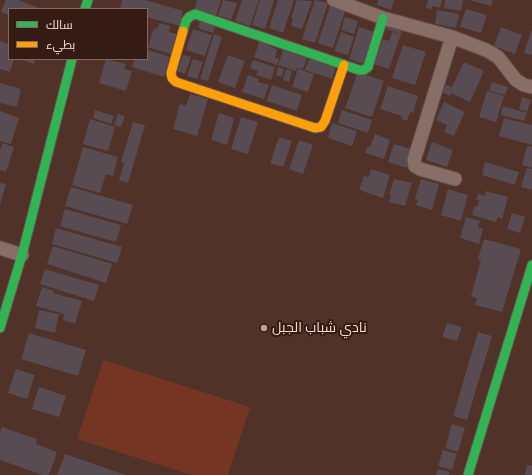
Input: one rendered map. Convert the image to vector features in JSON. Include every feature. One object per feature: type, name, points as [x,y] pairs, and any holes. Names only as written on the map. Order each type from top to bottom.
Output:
[{"type":"street","points":[[334,0],[383,18],[452,36],[486,50],[498,57],[516,80],[524,85],[532,87]]},
{"type":"street","points":[[344,65],[325,121],[321,126],[315,128],[176,82],[172,78],[171,73],[186,21],[189,16],[195,14],[359,70],[364,70],[368,67],[383,18]]},
{"type":"street","points":[[452,36],[414,160],[415,166],[420,169],[455,180]]},
{"type":"street","points":[[0,328],[22,255],[72,60]]},
{"type":"street","points":[[0,248],[22,255]]},
{"type":"street","points":[[468,475],[532,265]]},
{"type":"shaded area","points":[[103,360],[250,407],[228,475],[191,475],[77,439]]},
{"type":"building","points":[[6,0],[19,0],[39,8],[8,8],[8,15],[1,12]]},
{"type":"building","points":[[122,0],[145,0],[183,11],[179,26],[148,17],[148,8],[120,8]]},
{"type":"building","points":[[194,0],[221,0],[216,16],[195,9],[197,1]]},
{"type":"building","points":[[223,0],[237,3],[231,20],[218,15]]},
{"type":"building","points":[[242,0],[259,0],[250,26],[235,21]]},
{"type":"building","points":[[260,0],[274,0],[265,29],[252,25]]},
{"type":"building","points":[[278,0],[294,0],[283,33],[269,28]]},
{"type":"building","points":[[297,0],[312,1],[302,29],[291,26],[293,18],[291,18]]},
{"type":"building","points":[[315,0],[328,3],[315,43],[302,39]]},
{"type":"building","points":[[378,0],[394,0],[391,10],[377,5]]},
{"type":"building","points":[[428,0],[442,0],[440,8],[432,6],[432,9],[426,8]]},
{"type":"building","points":[[445,0],[463,0],[461,11],[444,8]]},
{"type":"building","points":[[469,0],[493,0],[491,6]]},
{"type":"building","points":[[331,3],[346,8],[333,48],[318,43]]},
{"type":"building","points":[[466,9],[487,15],[481,33],[460,27]]},
{"type":"building","points":[[437,10],[459,14],[456,28],[435,24]]},
{"type":"building","points":[[345,17],[358,21],[354,34],[341,30]]},
{"type":"building","points":[[200,21],[215,26],[213,33],[198,28]]},
{"type":"building","points":[[388,21],[403,26],[401,34],[386,29]]},
{"type":"building","points":[[159,23],[171,26],[169,32],[177,34],[171,54],[148,47],[154,28],[157,29]]},
{"type":"building","points":[[359,27],[374,32],[364,64],[349,59]]},
{"type":"building","points":[[501,27],[522,35],[515,54],[494,46]]},
{"type":"building","points":[[193,29],[212,35],[205,56],[186,50]]},
{"type":"building","points":[[532,29],[532,55],[524,53]]},
{"type":"building","points":[[341,32],[354,37],[348,55],[334,51]]},
{"type":"building","points":[[392,32],[401,34],[389,69],[374,64],[383,39],[389,41]]},
{"type":"building","points":[[214,34],[222,37],[208,81],[200,79]]},
{"type":"building","points":[[260,40],[277,50],[275,58],[279,59],[277,65],[254,57]]},
{"type":"building","points":[[0,41],[8,44],[8,60],[14,60],[10,72],[0,69]]},
{"type":"building","points":[[403,45],[426,52],[415,85],[392,78]]},
{"type":"building","points":[[148,50],[170,57],[164,77],[132,67],[135,60],[148,60]]},
{"type":"building","points":[[283,50],[307,58],[303,69],[297,68],[296,71],[278,65]]},
{"type":"building","points":[[183,55],[191,57],[185,74],[177,71]]},
{"type":"building","points":[[228,55],[245,61],[235,88],[218,82]]},
{"type":"building","points":[[310,57],[336,66],[332,79],[305,70]]},
{"type":"building","points":[[193,59],[203,62],[197,79],[187,76]]},
{"type":"building","points":[[21,60],[35,60],[34,64]]},
{"type":"building","points":[[106,60],[126,64],[124,69],[132,71],[126,91],[99,83]]},
{"type":"building","points":[[253,60],[275,67],[271,80],[256,75],[258,71],[250,68]]},
{"type":"building","points":[[464,62],[484,71],[470,102],[451,93],[450,96],[442,92],[446,85],[452,87]]},
{"type":"building","points":[[278,67],[284,69],[282,77],[276,75]]},
{"type":"building","points":[[286,69],[292,71],[289,82],[283,80]]},
{"type":"building","points":[[298,69],[314,74],[308,92],[292,87]]},
{"type":"building","points":[[358,72],[384,81],[372,117],[345,108]]},
{"type":"building","points":[[248,75],[259,79],[258,82],[269,85],[264,99],[242,92]]},
{"type":"building","points":[[492,82],[508,87],[505,95],[489,91]]},
{"type":"building","points":[[0,83],[21,89],[17,107],[0,103]]},
{"type":"building","points":[[272,85],[302,95],[297,111],[267,101]]},
{"type":"building","points":[[388,86],[418,96],[413,113],[410,112],[407,121],[401,119],[402,116],[380,109]]},
{"type":"building","points":[[487,91],[504,96],[496,122],[479,117]]},
{"type":"building","points":[[190,94],[208,99],[197,136],[173,129],[180,104],[186,106]]},
{"type":"building","points":[[522,97],[531,100],[527,112],[519,109]]},
{"type":"building","points":[[444,102],[465,112],[454,136],[444,132],[447,125],[436,120]]},
{"type":"building","points":[[503,106],[527,113],[524,121],[501,115]]},
{"type":"building","points":[[95,110],[114,116],[111,124],[93,118]]},
{"type":"building","points":[[342,110],[372,120],[368,133],[338,123]]},
{"type":"building","points":[[0,111],[19,118],[11,144],[0,141]]},
{"type":"building","points":[[219,113],[234,118],[227,145],[211,140]]},
{"type":"building","points":[[118,114],[125,116],[121,127],[114,125]]},
{"type":"building","points":[[241,117],[258,122],[248,154],[231,149]]},
{"type":"building","points":[[504,118],[532,125],[532,145],[499,136]]},
{"type":"building","points":[[90,119],[115,127],[108,151],[83,144]]},
{"type":"building","points":[[133,122],[145,125],[128,183],[119,180],[124,163],[121,162]]},
{"type":"building","points":[[332,123],[357,131],[352,146],[328,138]]},
{"type":"building","points":[[375,134],[390,140],[384,159],[365,153],[367,146],[370,147]]},
{"type":"building","points":[[279,137],[292,141],[283,167],[270,163]]},
{"type":"building","points":[[299,140],[313,145],[303,174],[289,169]]},
{"type":"building","points":[[432,142],[453,150],[447,167],[426,160]]},
{"type":"building","points":[[2,143],[14,147],[6,172],[0,170],[0,151]]},
{"type":"building","points":[[394,144],[413,150],[407,168],[388,162]]},
{"type":"building","points":[[527,146],[532,147],[532,168],[522,165]]},
{"type":"building","points":[[83,147],[118,157],[113,176],[106,174],[100,193],[72,185]]},
{"type":"building","points":[[485,162],[519,172],[515,185],[482,175]]},
{"type":"building","points":[[527,168],[532,169],[532,190],[521,187]]},
{"type":"building","points":[[371,169],[390,175],[383,198],[359,190],[364,176],[369,177]]},
{"type":"building","points":[[394,179],[412,183],[405,206],[389,202],[391,195],[389,195]]},
{"type":"building","points":[[421,179],[439,184],[432,210],[416,205],[418,200],[415,199]]},
{"type":"building","points":[[0,183],[6,184],[0,205]]},
{"type":"building","points":[[71,187],[133,205],[127,224],[65,206]]},
{"type":"building","points":[[448,189],[468,195],[461,221],[441,215]]},
{"type":"building","points":[[486,191],[508,197],[502,219],[498,217],[496,222],[472,215],[474,206],[477,207],[479,200],[476,200],[478,194],[485,196]]},
{"type":"building","points":[[65,209],[121,225],[116,242],[60,226]]},
{"type":"building","points":[[512,213],[525,217],[520,233],[507,229]]},
{"type":"building","points":[[466,217],[480,221],[478,227],[483,229],[479,244],[460,238]]},
{"type":"building","points":[[56,228],[122,247],[117,263],[52,244]]},
{"type":"building","points":[[484,239],[521,249],[502,312],[475,305],[477,298],[471,296],[481,260],[478,259]]},
{"type":"building","points":[[53,246],[112,264],[106,283],[47,264]]},
{"type":"building","points":[[45,269],[99,285],[94,301],[40,284]]},
{"type":"building","points":[[42,287],[54,291],[53,293],[82,301],[75,324],[63,320],[64,314],[36,306]]},
{"type":"building","points":[[39,310],[59,314],[55,333],[35,328]]},
{"type":"building","points":[[447,323],[462,327],[457,341],[442,337]]},
{"type":"building","points":[[478,332],[492,336],[467,420],[453,416]]},
{"type":"building","points":[[29,333],[86,350],[78,376],[21,359]]},
{"type":"building","points":[[16,369],[35,375],[27,399],[8,393]]},
{"type":"building","points":[[39,387],[66,396],[59,417],[32,409]]},
{"type":"building","points":[[452,424],[465,428],[458,452],[445,448]]},
{"type":"building","points":[[2,427],[37,439],[36,444],[57,452],[49,475],[42,475],[0,460],[0,432]]},
{"type":"building","points":[[443,450],[457,454],[452,470],[438,466]]},
{"type":"building","points":[[65,454],[126,475],[57,475]]},
{"type":"building","points":[[527,465],[532,466],[532,475],[525,475]]},
{"type":"building","points":[[438,469],[450,472],[449,475],[436,475]]},
{"type":"traffic: fast","points":[[85,8],[88,0]]},
{"type":"traffic: fast","points":[[183,31],[186,21],[189,17],[195,14],[359,70],[364,70],[368,67],[383,18]]},
{"type":"traffic: fast","points":[[0,328],[22,255],[72,60]]},
{"type":"traffic: fast","points":[[468,475],[532,265]]},
{"type":"traffic: slow","points":[[183,31],[171,73],[172,78],[176,82],[315,128],[321,127],[325,121],[344,65]]},
{"type":"place","name":"نادي شباب الجبل","points":[[264,328]]}]
